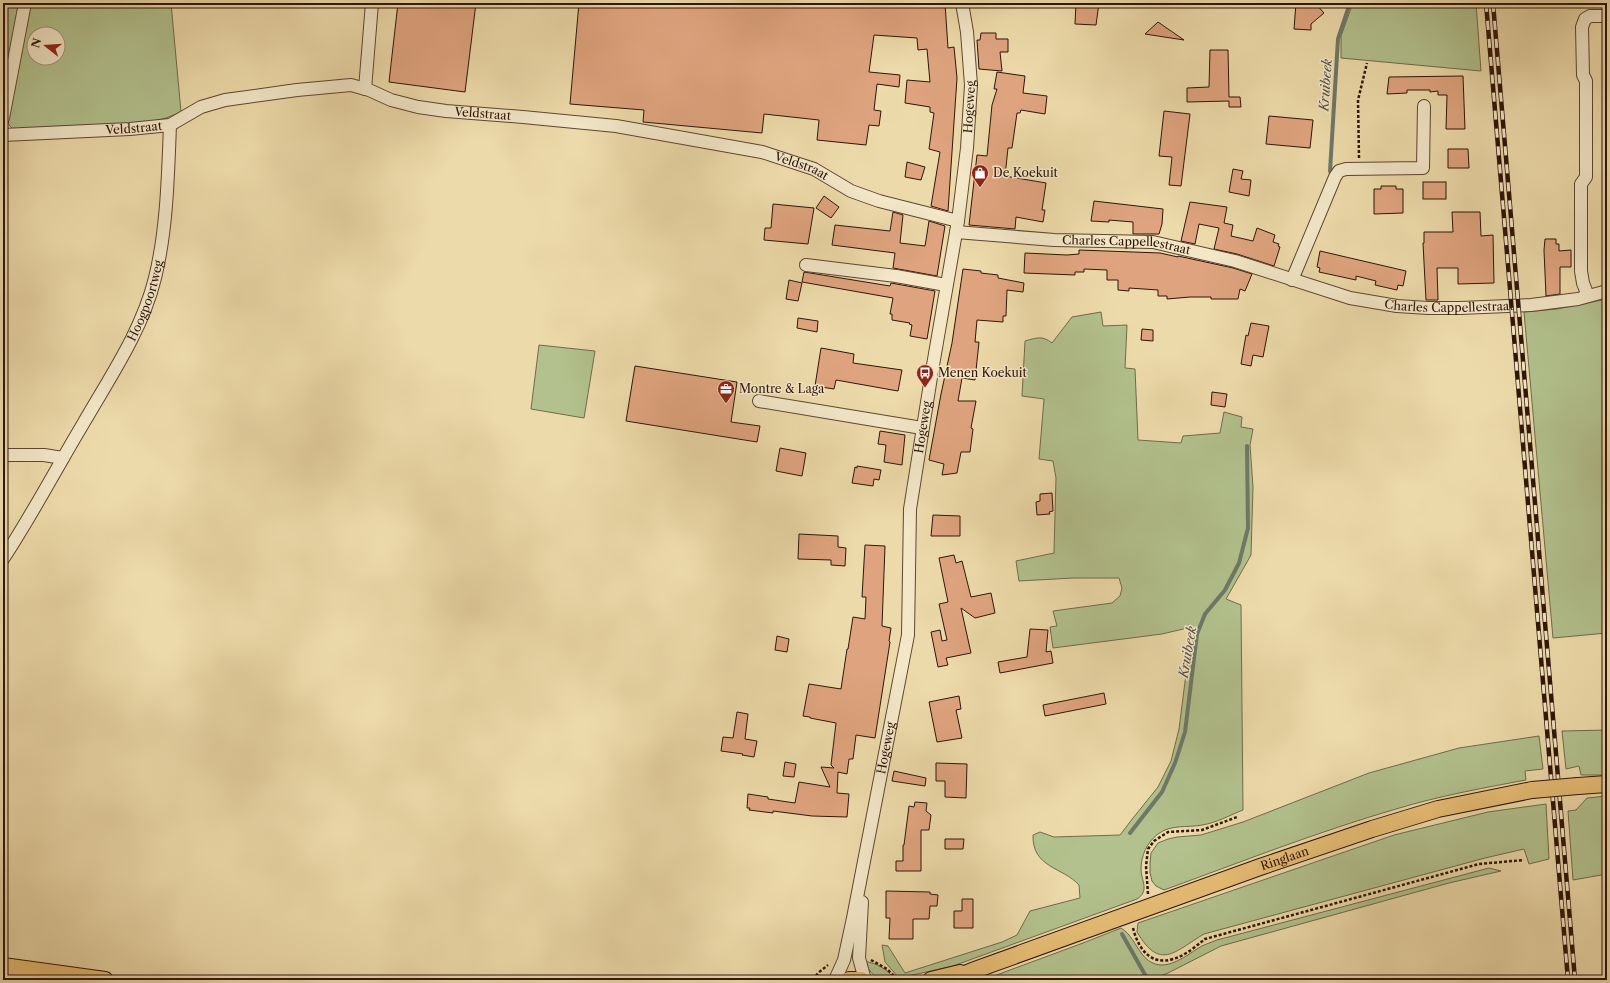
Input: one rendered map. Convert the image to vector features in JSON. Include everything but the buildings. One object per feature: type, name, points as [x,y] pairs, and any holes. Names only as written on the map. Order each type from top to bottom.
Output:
[{"type":"main road","name":"Ringlaan","points":[[951,980],[1149,907],[1372,829],[1438,809],[1532,790],[1607,784]]},
{"type":"main road","points":[[3,966],[105,980]]},
{"type":"main road","name":"Ringlaan","points":[[931,980],[972,971]]},
{"type":"main road","points":[[849,980],[860,980]]},
{"type":"street","points":[[3,118],[25,3]]},
{"type":"street","points":[[365,89],[372,3]]},
{"type":"street","name":"Hogeweg","points":[[835,980],[844,960],[908,635],[910,509],[922,428],[957,227],[970,122],[971,85],[967,32],[962,3]]},
{"type":"street","points":[[1588,296],[1583,283],[1581,271],[1581,184],[1586,177],[1586,81],[1583,75],[1582,27],[1585,19],[1590,16],[1607,16]]},
{"type":"street","name":"Veldstraat","points":[[3,135],[130,129],[170,125],[200,107],[225,100],[297,90],[351,85],[418,108],[616,126],[762,152],[814,168],[851,191],[957,227]]},
{"type":"street","points":[[1292,280],[1335,177],[1339,171],[1346,168],[1422,168],[1424,106]]},
{"type":"street","name":"Hoogpoortweg","points":[[3,559],[30,517],[131,341],[145,310],[155,279],[164,224],[170,125]]},
{"type":"street","name":"Charles Cappellestraat","points":[[957,227],[1054,240],[1153,242],[1235,261],[1356,300],[1397,306],[1428,308],[1490,308],[1560,302],[1607,291]]},
{"type":"street","points":[[806,266],[896,276],[946,285]]},
{"type":"street","points":[[759,400],[922,428]]},
{"type":"street","points":[[3,455],[44,455],[63,458]]},
{"type":"street","name":"Hogeweg","points":[[864,980],[859,958],[866,851]]},
{"type":"path","points":[[1359,168],[1358,100],[1367,63]]},
{"type":"path","points":[[1149,907],[1146,866],[1148,850],[1154,841],[1168,832],[1202,830],[1237,817]]},
{"type":"path","points":[[1130,914],[1136,940],[1148,956],[1162,962],[1175,959],[1205,939],[1479,864],[1524,860]]},
{"type":"green space","points":[[3,3],[19,3],[3,92]]},
{"type":"green space","points":[[28,3],[171,3],[181,112],[166,118],[141,124],[13,129],[9,125],[7,116]]},
{"type":"green space","points":[[1353,3],[1476,3],[1481,71],[1341,58],[1341,36]]},
{"type":"green space","points":[[1607,299],[1607,633],[1553,638],[1524,312],[1557,309]]},
{"type":"green space","points":[[1101,312],[1103,326],[1127,325],[1125,368],[1135,369],[1138,440],[1181,443],[1183,436],[1220,433],[1224,412],[1242,417],[1241,427],[1253,429],[1250,445],[1253,487],[1251,555],[1226,599],[1241,605],[1243,810],[1212,823],[1168,829],[1154,837],[1143,854],[1141,873],[1144,889],[1141,896],[1137,899],[953,966],[899,978],[885,962],[882,945],[888,946],[905,973],[1002,942],[1017,935],[1030,911],[1080,898],[1079,885],[1065,874],[1043,861],[1034,846],[1033,835],[1040,832],[1054,837],[1120,835],[1158,787],[1171,761],[1179,729],[1192,627],[1162,634],[1053,648],[1050,627],[1057,626],[1053,611],[1112,603],[1120,596],[1122,588],[1119,578],[1073,578],[1019,581],[1016,561],[1054,553],[1056,478],[1053,461],[1039,459],[1044,399],[1022,396],[1025,341],[1042,338],[1052,343],[1072,317]]},
{"type":"green space","points":[[539,345],[595,351],[584,418],[531,409]]},
{"type":"green space","points":[[1607,730],[1607,775],[1581,775],[1579,766],[1566,769],[1562,731]]},
{"type":"green space","points":[[1539,736],[1543,769],[1525,771],[1526,780],[1477,789],[1412,804],[1337,827],[1164,890],[1156,886],[1152,881],[1150,873],[1151,853],[1158,843],[1168,839],[1201,835],[1243,822],[1369,773],[1459,748]]},
{"type":"green space","points":[[1607,796],[1607,874],[1573,880],[1568,811],[1576,810],[1587,798]]},
{"type":"green space","points":[[1546,804],[1549,859],[1529,864],[1524,849],[1485,858],[1204,934],[1176,952],[1168,954],[1160,955],[1153,951],[1145,944],[1137,932],[1138,923],[1394,835],[1488,812]]},
{"type":"green space","points":[[1489,868],[1501,871],[1449,883],[1221,946],[1151,980],[983,980],[1121,928],[1130,936],[1142,954],[1149,961],[1162,965],[1170,964],[1184,958],[1201,946],[1217,940]]},
{"type":"green space","points":[[864,961],[881,967],[895,980],[884,979],[876,976],[870,971]]},
{"type":"waterway","name":"Kruibeek","points":[[1330,171],[1338,39],[1350,3]]},
{"type":"waterway","name":"Kruibeek","points":[[1130,833],[1162,792],[1175,763],[1185,732],[1197,634],[1205,614],[1225,590],[1239,563],[1248,528],[1247,446]]},
{"type":"waterway","name":"Kruibeek","points":[[1122,934],[1148,980]]},
{"type":"railway","points":[[1486,3],[1568,980]]},
{"type":"railway","points":[[1493,3],[1575,980]]},
{"type":"place","name":"De Koekuit","points":[[980,188]]},
{"type":"place","name":"Menen Koekuit","points":[[925,388]]},
{"type":"place","name":"Montre & Laga","points":[[726,404]]}]
